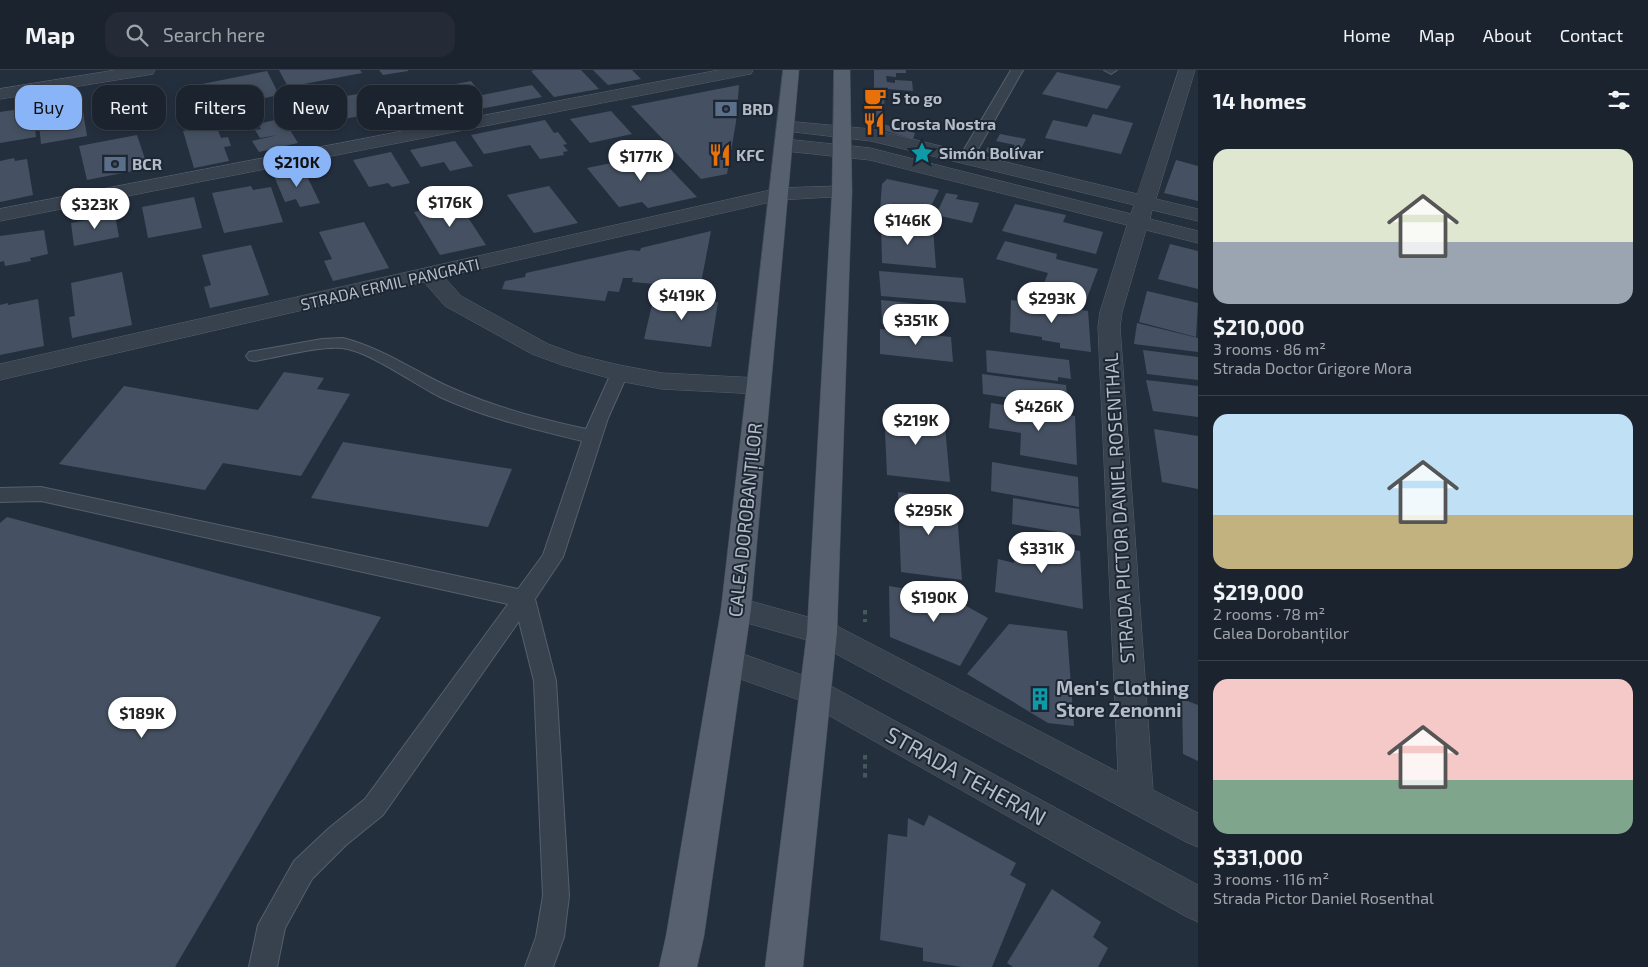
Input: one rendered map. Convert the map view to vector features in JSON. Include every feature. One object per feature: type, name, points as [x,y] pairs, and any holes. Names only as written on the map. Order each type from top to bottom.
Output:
[{"type":"main road","name":"CALEA DOROBANȚILOR","points":[[678,967],[685,936],[736,609],[785,145],[791,70]]},
{"type":"main road","points":[[784,967],[822,632],[842,192],[842,70]]},
{"type":"street","points":[[0,94],[147,70]]},
{"type":"street","points":[[0,215],[745,70]]},
{"type":"street","name":"STRADA PICTOR DANIEL ROSENTHAL","points":[[1136,798],[1110,328],[1111,312],[1187,70]]},
{"type":"street","points":[[786,126],[871,134],[966,158],[1142,212],[1198,237]]},
{"type":"street","points":[[785,145],[870,154],[1142,212],[1198,215]]},
{"type":"street","name":"STRADA ERMIL PANGRATI","points":[[0,372],[779,194],[842,192]]},
{"type":"street","points":[[430,275],[453,301],[524,340],[570,360],[619,373],[662,381],[759,386]]},
{"type":"street","points":[[736,609],[822,632],[1198,831]]},
{"type":"street","name":"STRADA TEHERAN","points":[[728,662],[816,692],[1198,904]]},
{"type":"lane","points":[[966,158],[1017,70]]},
{"type":"lane","points":[[255,356],[322,344],[343,343],[369,351],[447,393],[512,418],[593,437]]},
{"type":"lane","points":[[263,967],[272,924],[303,870],[337,837],[374,807],[553,557],[599,418],[619,373]]},
{"type":"lane","points":[[0,495],[41,494],[524,599]]},
{"type":"lane","points":[[524,599],[545,681],[556,896],[550,937],[539,967]]},
{"type":"building","points":[[279,70],[360,70],[362,73],[299,85],[287,85]]},
{"type":"building","points":[[379,70],[408,70],[408,71],[383,75]]},
{"type":"building","points":[[581,70],[599,89],[554,97],[531,71]]},
{"type":"building","points":[[593,70],[632,70],[641,79],[608,85]]},
{"type":"building","points":[[874,70],[906,70],[906,73],[896,73],[896,77],[886,76],[887,82],[895,83],[895,80],[912,81],[913,91],[888,89],[888,93],[885,93],[883,124],[915,133],[913,139],[869,126],[874,92]]},
{"type":"building","points":[[267,71],[274,85],[274,96],[264,98],[264,85],[197,85]]},
{"type":"building","points":[[1057,72],[1121,86],[1107,109],[1042,94]]},
{"type":"building","points":[[471,81],[474,85],[450,85]]},
{"type":"building","points":[[532,85],[542,97],[482,109],[482,95]]},
{"type":"building","points":[[739,85],[736,122],[727,174],[701,179],[631,106]]},
{"type":"building","points":[[357,94],[357,117],[347,118],[347,96]]},
{"type":"building","points":[[82,105],[87,136],[41,144],[40,130],[82,130]]},
{"type":"building","points":[[15,110],[15,130],[35,130],[36,137],[0,143],[0,112]]},
{"type":"building","points":[[611,111],[632,134],[590,143],[570,119]]},
{"type":"building","points":[[1093,114],[1133,123],[1121,154],[1045,138],[1053,120],[1087,127]]},
{"type":"building","points":[[274,120],[274,130],[290,130],[298,143],[259,152],[252,141],[278,135],[260,138],[255,130],[264,130],[264,123]]},
{"type":"building","points":[[545,120],[554,133],[558,132],[567,144],[563,145],[568,151],[563,152],[564,155],[540,159],[530,145],[484,154],[471,135]]},
{"type":"building","points":[[218,130],[221,138],[228,137],[231,146],[224,147],[229,161],[194,168],[183,131]]},
{"type":"building","points":[[1000,134],[1026,139],[1016,159],[985,152],[988,147],[1011,153],[1015,145],[996,141]]},
{"type":"building","points":[[137,135],[148,168],[87,180],[79,146]]},
{"type":"building","points":[[455,141],[473,166],[450,171],[444,162],[421,167],[410,150]]},
{"type":"building","points":[[391,152],[410,183],[392,187],[388,183],[369,187],[353,160]]},
{"type":"building","points":[[656,154],[697,197],[648,208],[642,202],[619,207],[587,168]]},
{"type":"building","points":[[14,158],[15,161],[27,159],[33,195],[0,202],[0,161]]},
{"type":"building","points":[[1176,160],[1198,166],[1198,201],[1164,193]]},
{"type":"building","points":[[304,170],[320,203],[300,207],[296,199],[285,202],[274,176]]},
{"type":"building","points":[[887,179],[939,190],[926,216],[880,211],[882,184]]},
{"type":"building","points":[[251,186],[253,190],[271,187],[283,222],[224,233],[212,193]]},
{"type":"building","points":[[549,186],[578,223],[534,233],[507,195]]},
{"type":"building","points":[[946,193],[958,195],[956,199],[979,203],[972,223],[936,215]]},
{"type":"building","points":[[194,197],[202,228],[148,238],[142,207]]},
{"type":"building","points":[[462,201],[471,215],[467,216],[486,245],[440,255],[414,212]]},
{"type":"building","points":[[1015,204],[1066,215],[1063,222],[1103,232],[1096,254],[1002,231]]},
{"type":"building","points":[[115,215],[119,237],[74,246],[71,223]]},
{"type":"building","points":[[364,222],[389,268],[333,281],[324,261],[332,259],[319,232]]},
{"type":"building","points":[[881,223],[933,228],[936,268],[882,263]]},
{"type":"building","points":[[44,230],[48,254],[30,258],[31,261],[5,266],[4,261],[0,262],[0,236]]},
{"type":"building","points":[[711,231],[700,288],[632,282],[633,278],[623,278],[619,292],[608,291],[605,301],[502,289],[505,281],[525,277],[526,273],[630,250],[640,251],[641,248]]},
{"type":"building","points":[[1005,241],[1057,254],[1056,259],[1098,269],[1087,298],[1077,295],[1074,300],[1041,291],[1048,273],[996,259]]},
{"type":"building","points":[[1170,244],[1198,251],[1198,289],[1158,279]]},
{"type":"building","points":[[251,245],[269,295],[210,308],[204,287],[211,285],[202,255]]},
{"type":"building","points":[[879,271],[963,278],[966,303],[881,296]]},
{"type":"building","points":[[122,272],[132,325],[72,338],[69,317],[75,316],[71,283]]},
{"type":"building","points":[[1147,291],[1198,303],[1196,337],[1139,322]]},
{"type":"building","points":[[654,296],[718,302],[711,347],[644,339]]},
{"type":"building","points":[[38,299],[44,346],[0,355],[0,305]]},
{"type":"building","points":[[881,300],[938,306],[940,329],[882,324]]},
{"type":"building","points":[[1011,300],[1081,308],[1081,310],[1088,311],[1091,352],[1060,348],[1060,343],[1042,340],[1042,337],[1010,332]]},
{"type":"building","points":[[1137,323],[1198,338],[1198,352],[1134,344]]},
{"type":"building","points":[[880,329],[951,337],[953,362],[880,354]]},
{"type":"building","points":[[986,350],[1069,360],[1071,379],[1058,377],[1058,381],[987,372]]},
{"type":"building","points":[[1143,350],[1198,357],[1198,380],[1147,374]]},
{"type":"building","points":[[284,372],[324,378],[317,389],[350,394],[301,476],[223,463],[205,490],[59,464],[124,386],[258,410]]},
{"type":"building","points":[[982,374],[1066,385],[1068,406],[983,394]]},
{"type":"building","points":[[1146,380],[1198,386],[1198,417],[1153,411]]},
{"type":"building","points":[[991,403],[1075,416],[1077,465],[1020,455],[1021,433],[989,428]]},
{"type":"building","points":[[884,409],[944,415],[950,482],[887,475]]},
{"type":"building","points":[[1154,429],[1198,436],[1198,489],[1162,482]]},
{"type":"building","points":[[343,442],[512,469],[488,527],[311,498]]},
{"type":"building","points":[[992,462],[1078,477],[1079,507],[991,491]]},
{"type":"building","points":[[898,492],[956,499],[962,580],[901,572]]},
{"type":"building","points":[[1013,498],[1079,509],[1081,536],[1012,524]]},
{"type":"building","points":[[7,517],[381,617],[175,967],[0,967],[0,523]]},
{"type":"building","points":[[1014,539],[1080,551],[1083,609],[995,592],[998,559],[1014,563]]},
{"type":"building","points":[[889,586],[948,596],[988,618],[960,666],[890,637]]},
{"type":"building","name":"Men's Clothing Store Zenonni","points":[[1009,624],[1067,631],[1074,726],[1048,723],[967,674]]},
{"type":"building","points":[[1182,699],[1198,705],[1198,761],[1183,754]]},
{"type":"building","points":[[929,815],[1016,863],[1010,875],[1026,884],[992,967],[962,967],[923,961],[923,948],[880,940],[888,834],[907,837],[908,818],[924,826]]},
{"type":"building","points":[[1052,889],[1101,922],[1093,937],[1108,948],[1098,967],[1013,967],[1007,963]]},
{"type":"place","name":"5 to go","points":[[875,98]]},
{"type":"place","name":"BRD","points":[[726,109]]},
{"type":"place","name":"Crosta Nostra","points":[[874,124]]},
{"type":"place","name":"Simón Bolívar","points":[[922,153]]},
{"type":"place","name":"KFC","points":[[720,155]]},
{"type":"place","name":"BCR","points":[[115,164]]},
{"type":"place","name":"Men's Clothing Store Zenonni","points":[[1040,699]]}]
